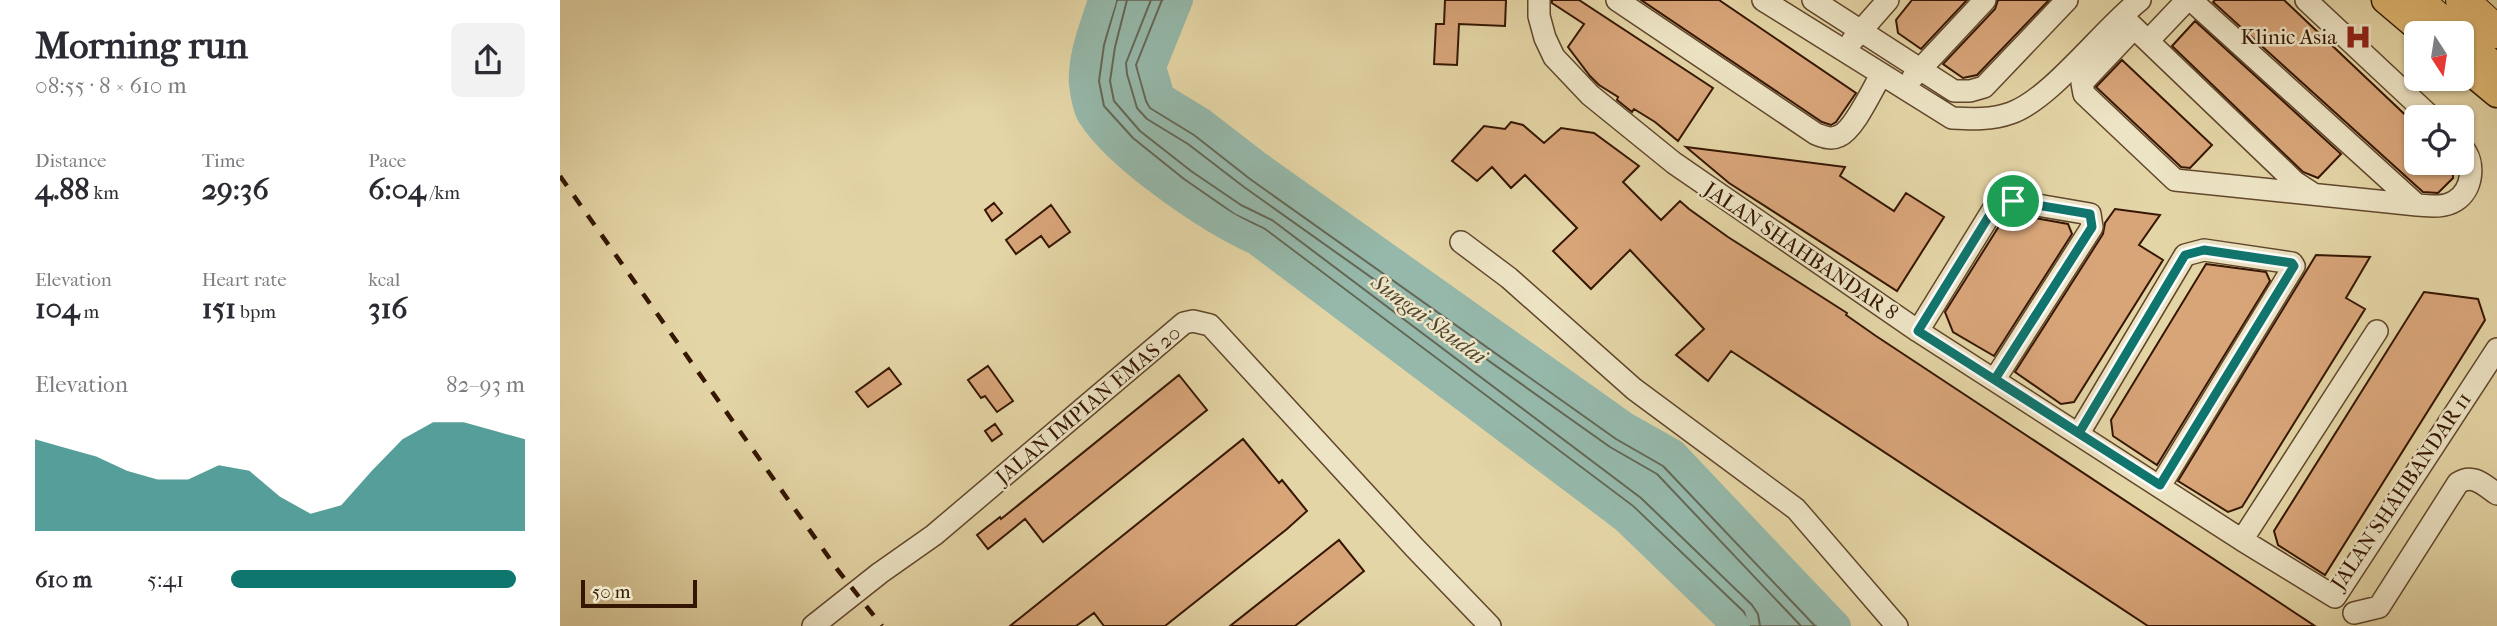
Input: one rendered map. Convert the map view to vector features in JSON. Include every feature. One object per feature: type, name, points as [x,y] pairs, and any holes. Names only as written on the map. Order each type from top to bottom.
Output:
[{"type":"highway","points":[[2416,0],[2441,21]]},
{"type":"highway","points":[[2462,0],[2497,33]]},
{"type":"highway","points":[[2474,51],[2497,72]]},
{"type":"main road","points":[[2385,0],[2410,21]]},
{"type":"main road","points":[[2474,75],[2497,94]]},
{"type":"street","name":"JALAN SHAHBANDAR 8","points":[[1539,0],[1542,27],[1554,57],[1590,95],[1674,163],[1918,331],[2331,595],[2371,626]]},
{"type":"street","points":[[1617,0],[1816,134],[1830,138],[1841,136],[1854,120],[1881,75]]},
{"type":"street","points":[[1763,0],[1952,118],[1977,119],[2012,113],[2027,105],[2134,21],[2189,0],[2417,205]]},
{"type":"street","points":[[1813,0],[1954,91],[1970,91],[1984,87],[2067,0]]},
{"type":"street","points":[[1844,51],[1888,0]]},
{"type":"street","points":[[1902,89],[1985,0]]},
{"type":"street","points":[[2140,0],[2134,21],[2082,83],[2082,89],[2084,94],[2175,180],[2442,206],[2455,201],[2464,193],[2470,175]]},
{"type":"street","points":[[2306,0],[2418,105]]},
{"type":"street","points":[[2134,21],[2295,183],[2314,194]]},
{"type":"street","points":[[1918,331],[1997,203],[2013,201],[2090,214],[2092,227],[1995,379]]},
{"type":"street","points":[[1461,242],[1509,278],[1634,389],[1796,509],[1897,626]]},
{"type":"street","points":[[2079,433],[2185,255],[2204,250],[2292,263],[2294,266],[2160,485]]},
{"type":"street","name":"JALAN IMPIAN EMAS 20","points":[[813,626],[934,535],[1184,323],[1193,321],[1210,325],[1490,626]]},
{"type":"street","points":[[2242,540],[2377,331]]},
{"type":"street","name":"JALAN SHAHBANDAR 11","points":[[2331,595],[2497,349]]},
{"type":"street","points":[[2354,613],[2379,607],[2458,483],[2465,479],[2475,480],[2497,494]]},
{"type":"water","name":"Sungai Skudai","points":[[1102,0],[1179,0],[1152,67],[1161,97],[1202,122],[1259,166],[1625,426],[1673,453],[1837,626],[1736,626],[1624,518],[1256,241],[1190,203],[1143,168],[1104,132],[1091,115],[1087,104],[1083,84],[1084,63]]},
{"type":"building","points":[[1445,0],[1506,0],[1505,26],[1459,24],[1457,65],[1434,64],[1436,24],[1444,24]]},
{"type":"building","points":[[1552,0],[1579,0],[1713,88],[1678,141],[1655,122],[1634,109],[1632,112],[1617,100],[1618,97],[1590,76],[1568,47],[1584,24],[1552,3]]},
{"type":"building","points":[[1641,0],[1719,0],[1856,93],[1836,122],[1831,125],[1822,122]]},
{"type":"building","points":[[1912,0],[1967,0],[1921,49],[1898,33],[1896,20]]},
{"type":"building","points":[[1998,0],[2049,0],[1977,75],[1963,78],[1943,64],[1995,9]]},
{"type":"building","points":[[2284,0],[2404,114],[2404,175],[2213,2]]},
{"type":"building","points":[[2195,21],[2341,154],[2318,178],[2303,172],[2172,46]]},
{"type":"building","points":[[2122,60],[2212,145],[2190,168],[2181,167],[2096,87]]},
{"type":"building","points":[[1511,122],[1523,125],[1544,143],[1561,128],[1594,133],[1639,166],[1623,182],[1661,220],[1680,201],[1728,237],[1847,313],[1846,315],[1876,336],[2315,626],[2148,626],[1731,351],[1708,381],[1676,355],[1704,329],[1630,250],[1591,289],[1553,251],[1577,228],[1525,175],[1511,188],[1492,167],[1477,181],[1452,161],[1484,126],[1505,129]]},
{"type":"building","points":[[1686,147],[1845,167],[1840,176],[1894,211],[1906,193],[1944,217],[1897,291],[1729,183]]},
{"type":"building","points":[[2404,175],[2453,175],[2438,193],[2423,192]]},
{"type":"building","points":[[994,203],[1002,213],[992,221],[985,210]]},
{"type":"building","points":[[1051,205],[1070,232],[1049,247],[1041,236],[1016,254],[1006,240]]},
{"type":"building","points":[[2115,209],[2160,215],[2139,245],[2163,260],[2074,402],[2061,404],[2015,372],[2103,234],[2105,223]]},
{"type":"building","points":[[2006,215],[2068,224],[2072,234],[1994,356],[1953,332],[1945,312]]},
{"type":"building","points":[[2316,255],[2370,257],[2346,298],[2365,309],[2242,507],[2228,512],[2178,481]]},
{"type":"building","points":[[2206,264],[2266,272],[2270,281],[2157,465],[2113,436],[2111,420]]},
{"type":"building","points":[[2424,292],[2478,299],[2485,320],[2325,575],[2278,545],[2274,531]]},
{"type":"building","points":[[988,366],[1013,401],[997,412],[985,396],[981,398],[968,380]]},
{"type":"building","points":[[889,368],[901,384],[868,407],[856,392]]},
{"type":"building","points":[[1179,375],[1207,410],[1043,542],[1025,519],[988,549],[977,535],[1000,517],[1001,519]]},
{"type":"building","points":[[995,424],[1002,434],[992,441],[985,431]]},
{"type":"building","points":[[1243,439],[1279,483],[1282,480],[1307,511],[1287,529],[1165,626],[1104,626],[1094,613],[1076,626],[1010,626]]},
{"type":"building","points":[[1339,540],[1364,571],[1295,626],[1230,626]]},
{"type":"waterway","points":[[1102,0],[1086,52],[1083,87],[1091,115],[1122,150],[1190,203],[1256,241],[1624,518],[1736,626]]},
{"type":"waterway","points":[[1179,0],[1152,67],[1161,97],[1202,122],[1259,166],[1625,426],[1673,453],[1837,626]]},
{"type":"railway","points":[[560,176],[837,569],[882,626]]},
{"type":"place","name":"Klinic Asia","points":[[2358,37]]},
{"type":"route","points":[[2013,201],[2090,214],[2092,219],[2092,227],[1995,379],[2079,433],[2185,255],[2204,250],[2292,263],[2294,266],[2160,485],[1918,331],[1997,203],[2013,201]]}]
